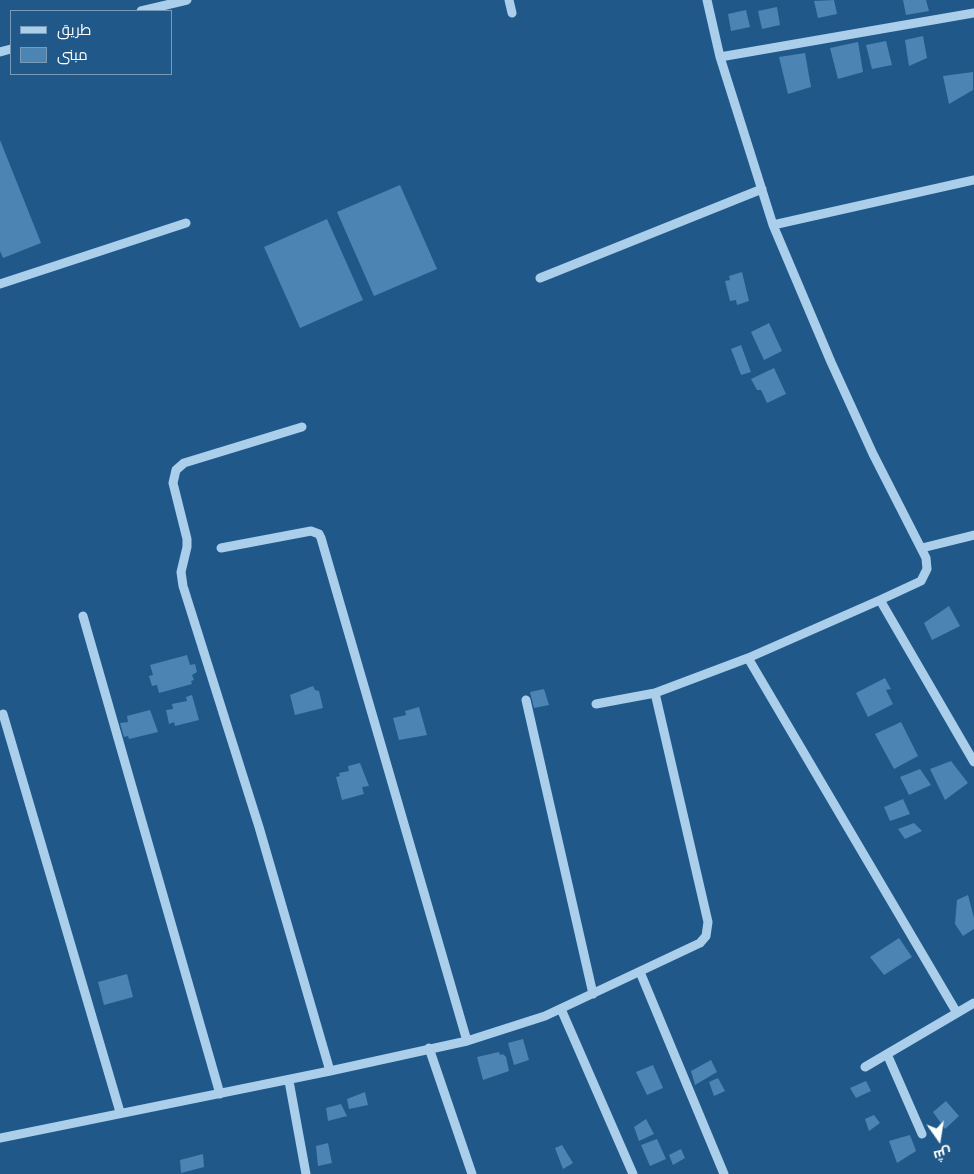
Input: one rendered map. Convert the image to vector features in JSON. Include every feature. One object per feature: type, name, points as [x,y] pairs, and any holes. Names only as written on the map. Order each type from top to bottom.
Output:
[{"type":"street","points":[[144,10],[187,0]]},
{"type":"street","points":[[509,0],[512,13]]},
{"type":"street","points":[[596,704],[655,693],[748,658],[922,581],[927,569],[922,548],[873,454],[830,362],[773,225],[720,57],[708,0]]},
{"type":"street","points":[[720,57],[974,13]]},
{"type":"street","points":[[773,225],[974,180]]},
{"type":"street","points":[[540,278],[762,189]]},
{"type":"street","points":[[0,284],[186,223]]},
{"type":"street","points":[[302,427],[184,463],[176,470],[173,483],[187,539],[181,572],[183,586],[256,818],[330,1071]]},
{"type":"street","points":[[222,548],[311,531],[319,534],[322,538],[467,1040]]},
{"type":"street","points":[[922,548],[974,535]]},
{"type":"street","points":[[880,600],[974,762]]},
{"type":"street","points":[[83,616],[220,1094]]},
{"type":"street","points":[[748,658],[957,1013]]},
{"type":"street","points":[[0,1138],[120,1112],[289,1080],[508,1029],[561,1009],[700,943],[706,936],[708,922],[655,693]]},
{"type":"street","points":[[526,700],[593,994]]},
{"type":"street","points":[[4,714],[120,1112]]},
{"type":"street","points":[[640,972],[724,1174]]},
{"type":"street","points":[[865,1067],[974,1003]]},
{"type":"street","points":[[561,1009],[633,1174]]},
{"type":"street","points":[[429,1048],[472,1174]]},
{"type":"street","points":[[887,1054],[922,1134]]},
{"type":"street","points":[[289,1080],[306,1174]]},
{"type":"building","points":[[834,0],[837,14],[818,18],[814,1]]},
{"type":"building","points":[[903,0],[926,0],[929,11],[906,15]]},
{"type":"building","points":[[777,7],[780,25],[762,29],[758,11]]},
{"type":"building","points":[[746,10],[750,27],[731,31],[728,14]]},
{"type":"building","points":[[923,36],[927,58],[909,66],[905,40]]},
{"type":"building","points":[[886,41],[892,65],[872,69],[866,45]]},
{"type":"building","points":[[858,42],[863,72],[838,79],[830,48]]},
{"type":"building","points":[[805,53],[811,87],[788,94],[779,57]]},
{"type":"building","points":[[973,72],[973,90],[949,104],[943,76]]},
{"type":"building","points":[[0,140],[41,243],[3,258],[0,251]]},
{"type":"building","points":[[400,185],[437,269],[374,296],[337,212]]},
{"type":"building","points":[[327,219],[363,300],[300,328],[264,247]]},
{"type":"building","points":[[742,272],[749,301],[737,305],[736,300],[730,301],[725,281],[730,280],[729,276]]},
{"type":"building","points":[[769,323],[782,351],[764,360],[751,332]]},
{"type":"building","points":[[741,345],[751,372],[741,375],[731,349]]},
{"type":"building","points":[[774,368],[786,394],[767,403],[761,390],[757,390],[751,379]]},
{"type":"building","points":[[949,606],[960,626],[932,640],[924,623]]},
{"type":"building","points":[[187,655],[190,665],[195,664],[197,672],[192,675],[194,680],[191,681],[192,684],[159,693],[157,685],[152,686],[149,676],[153,675],[150,665]]},
{"type":"building","points":[[885,678],[891,689],[886,690],[893,704],[868,717],[856,693]]},
{"type":"building","points":[[313,686],[315,690],[319,691],[323,708],[295,715],[290,695]]},
{"type":"building","points":[[544,689],[549,705],[534,708],[530,692]]},
{"type":"building","points":[[192,695],[199,720],[175,726],[174,722],[169,724],[166,710],[173,709],[172,704],[187,701],[186,697]]},
{"type":"building","points":[[419,707],[427,735],[399,740],[393,718],[406,715],[405,711]]},
{"type":"building","points":[[150,710],[158,732],[129,739],[128,736],[124,737],[120,723],[128,722],[127,716]]},
{"type":"building","points":[[901,722],[918,756],[894,769],[875,734]]},
{"type":"building","points":[[951,761],[968,783],[945,800],[930,769]]},
{"type":"building","points":[[360,763],[369,786],[362,787],[364,794],[342,800],[336,777],[340,776],[339,773],[349,771],[348,766]]},
{"type":"building","points":[[920,769],[931,785],[909,795],[900,777]]},
{"type":"building","points":[[903,799],[910,814],[890,821],[884,807]]},
{"type":"building","points":[[914,823],[922,831],[905,839],[898,829]]},
{"type":"building","points":[[968,895],[974,918],[974,929],[963,936],[955,924],[957,900]]},
{"type":"building","points":[[899,938],[912,957],[884,975],[870,957]]},
{"type":"building","points":[[127,974],[133,997],[104,1005],[98,982]]},
{"type":"building","points":[[523,1039],[529,1060],[514,1065],[508,1043]]},
{"type":"building","points":[[499,1052],[500,1055],[503,1054],[506,1057],[509,1071],[483,1080],[477,1057]]},
{"type":"building","points":[[711,1060],[717,1072],[695,1085],[691,1071]]},
{"type":"building","points":[[653,1065],[663,1088],[647,1095],[636,1072]]},
{"type":"building","points":[[718,1078],[725,1091],[714,1096],[709,1082]]},
{"type":"building","points":[[866,1081],[871,1091],[856,1098],[850,1088]]},
{"type":"building","points":[[365,1092],[368,1105],[349,1109],[347,1099]]},
{"type":"building","points":[[946,1101],[959,1116],[945,1129],[933,1112]]},
{"type":"building","points":[[341,1104],[347,1116],[328,1121],[326,1108]]},
{"type":"building","points":[[874,1115],[880,1123],[869,1131],[865,1119]]},
{"type":"building","points":[[646,1119],[654,1134],[639,1141],[634,1127]]},
{"type":"building","points":[[910,1135],[916,1151],[897,1163],[889,1141]]},
{"type":"building","points":[[657,1139],[666,1159],[650,1166],[641,1145]]},
{"type":"building","points":[[328,1143],[332,1163],[318,1166],[316,1146]]},
{"type":"building","points":[[562,1145],[573,1163],[563,1169],[555,1148]]},
{"type":"building","points":[[681,1149],[685,1158],[673,1165],[669,1155]]},
{"type":"building","points":[[203,1154],[204,1167],[181,1173],[180,1160]]}]
